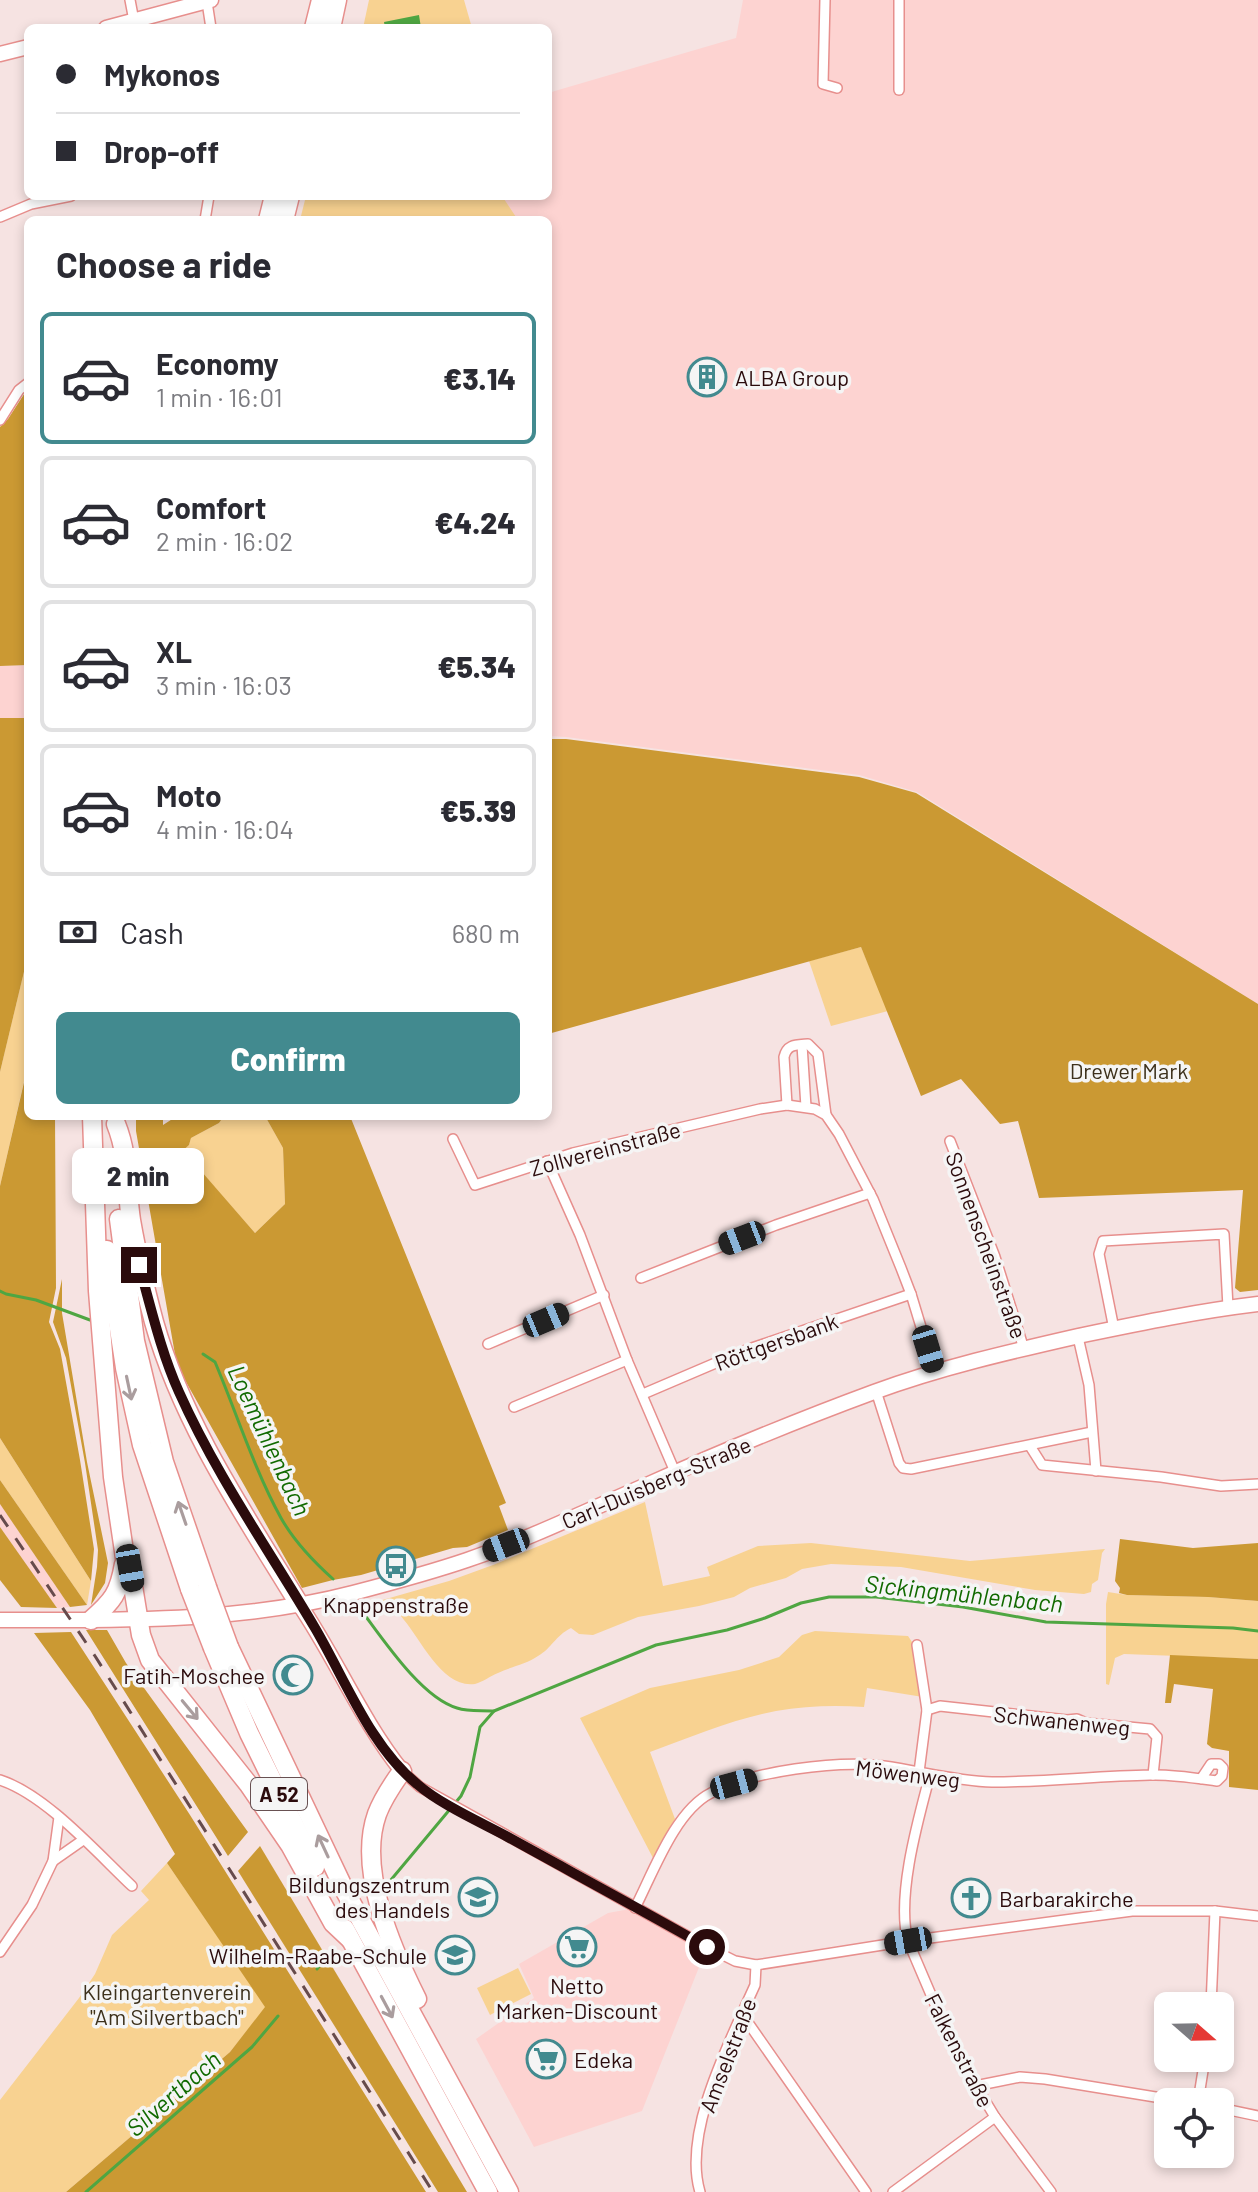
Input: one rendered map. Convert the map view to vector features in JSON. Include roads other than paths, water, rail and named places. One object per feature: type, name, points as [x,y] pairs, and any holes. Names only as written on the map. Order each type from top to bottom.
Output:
[{"type":"highway","points":[[315,24],[321,0]]},
{"type":"highway","points":[[332,24],[337,0]]},
{"type":"highway","points":[[91,1620],[117,1594],[125,1558],[113,1477],[98,1291],[92,1120]]},
{"type":"highway","name":"A 52","points":[[111,1120],[103,1210],[125,1368],[142,1445],[221,1647],[249,1733],[350,1939],[501,2190]]},
{"type":"highway","points":[[112,1120],[125,1144],[131,1217],[139,1265],[178,1389],[201,1437],[299,1604]]},
{"type":"highway","points":[[125,1558],[130,1568],[143,1643],[150,1660],[249,1785],[290,1845],[333,1923],[350,1939]]},
{"type":"highway","name":"A 52","points":[[221,1647],[501,2190]]},
{"type":"highway","points":[[402,1771],[385,1796],[374,1825],[371,1866],[375,1889],[400,1965],[499,2162],[501,2190]]},
{"type":"main road","points":[[122,24],[209,1]]},
{"type":"main road","points":[[0,54],[24,48]]},
{"type":"main road","name":"Carl-Duisberg-Straße","points":[[0,1620],[138,1620],[210,1616],[299,1604],[393,1583],[524,1539],[675,1472],[876,1391],[1024,1349],[1228,1307],[1258,1304]]},
{"type":"main road","points":[[299,1604],[373,1732],[402,1771]]},
{"type":"street","points":[[130,0],[134,21]]},
{"type":"street","points":[[825,0],[823,84],[837,88]]},
{"type":"street","points":[[899,0],[899,90]]},
{"type":"street","points":[[209,1],[211,24]]},
{"type":"street","points":[[0,217],[31,204],[51,200]]},
{"type":"street","points":[[0,420],[24,386]]},
{"type":"street","points":[[787,1105],[785,1051],[808,1044],[818,1054],[826,1115],[870,1193],[911,1294],[935,1373]]},
{"type":"street","points":[[802,1045],[806,1107]]},
{"type":"street","name":"Zollvereinstraße","points":[[453,1139],[475,1185],[547,1161],[747,1112],[787,1105],[806,1107],[826,1115]]},
{"type":"street","name":"Sonnenscheinstraße","points":[[950,1141],[995,1257],[1024,1349]]},
{"type":"street","points":[[547,1161],[675,1472]]},
{"type":"street","points":[[641,1278],[776,1225],[870,1193]]},
{"type":"street","points":[[1114,1329],[1099,1254],[1103,1241],[1224,1234],[1228,1307]]},
{"type":"street","name":"Röttgersbank","points":[[643,1394],[735,1354],[911,1294]]},
{"type":"street","points":[[488,1344],[604,1295]]},
{"type":"street","points":[[1078,1337],[1089,1385],[1096,1471]]},
{"type":"street","points":[[514,1407],[627,1360]]},
{"type":"street","points":[[876,1391],[903,1468],[911,1469],[1092,1432]]},
{"type":"street","points":[[1030,1446],[1042,1465],[1221,1486],[1258,1484]]},
{"type":"street","points":[[917,1645],[927,1710],[919,1772]]},
{"type":"street","name":"Schwanenweg","points":[[927,1710],[940,1706],[1150,1729],[1157,1737],[1153,1775]]},
{"type":"street","name":"Möwenweg","points":[[635,1908],[689,1810],[709,1793],[789,1769],[883,1766],[987,1782],[1153,1775],[1201,1779]]},
{"type":"street","points":[[402,1771],[420,1787],[464,1813],[635,1908],[735,1961],[756,1965],[1132,1911],[1215,1911],[1258,1916]]},
{"type":"street","points":[[908,1941],[904,1926],[909,1865],[930,1775]]},
{"type":"street","points":[[0,1780],[43,1802],[132,1886]]},
{"type":"street","points":[[0,1952],[32,1905],[53,1861],[59,1817]]},
{"type":"street","points":[[53,1861],[83,1840]]},
{"type":"street","points":[[1212,1992],[1215,1911]]},
{"type":"street","name":"Falkenstraße","points":[[908,1941],[955,2051],[995,2117],[1051,2192]]},
{"type":"street","name":"Amselstraße","points":[[700,2192],[696,2146],[705,2105],[755,1985],[756,1965]]},
{"type":"street","points":[[742,2014],[866,2192]]},
{"type":"street","points":[[975,2086],[1020,2077],[1154,2097]]},
{"type":"street","points":[[1234,2111],[1258,2116]]},
{"type":"street","points":[[893,2192],[995,2117]]},
{"type":"waterway","name":"Loemühlenbach","points":[[0,1291],[36,1300],[90,1320]]},
{"type":"waterway","name":"Loemühlenbach","points":[[203,1354],[215,1362],[254,1461],[281,1518],[305,1551],[333,1579]]},
{"type":"waterway","name":"Sickingmühlenbach","points":[[358,1606],[402,1664],[429,1692],[457,1708],[475,1711],[494,1711],[656,1645],[727,1630],[801,1603],[829,1597],[876,1597],[963,1607],[1046,1622],[1258,1631]]},
{"type":"waterway","name":"Silvertbach","points":[[390,1881],[461,1796],[470,1777],[480,1727],[494,1711]]},
{"type":"waterway","name":"Silvertbach","points":[[317,1969],[328,1955]]},
{"type":"waterway","name":"Silvertbach","points":[[86,2192],[252,2047],[278,2016]]},
{"type":"railway","points":[[0,1515],[95,1656],[433,2192]]},
{"type":"place","name":"ALBA Group","points":[[707,377]]},
{"type":"place","name":"Knappenstraße","points":[[396,1566]]},
{"type":"place","name":"Fatih-Moschee","points":[[293,1675]]},
{"type":"place","name":"Bildungszentrum des Handels","points":[[478,1897]]},
{"type":"place","name":"Barbarakirche","points":[[971,1898]]},
{"type":"place","name":"Netto Marken-Discount","points":[[577,1947]]},
{"type":"place","name":"Wilhelm-Raabe-Schule","points":[[455,1955]]},
{"type":"place","name":"Edeka","points":[[546,2059]]},
{"type":"park label","name":"Drewer Mark","points":[[1129,1070]]},
{"type":"park label","name":"Kleingartenverein \"Am Silvertbach\"","points":[[167,2004]]}]
